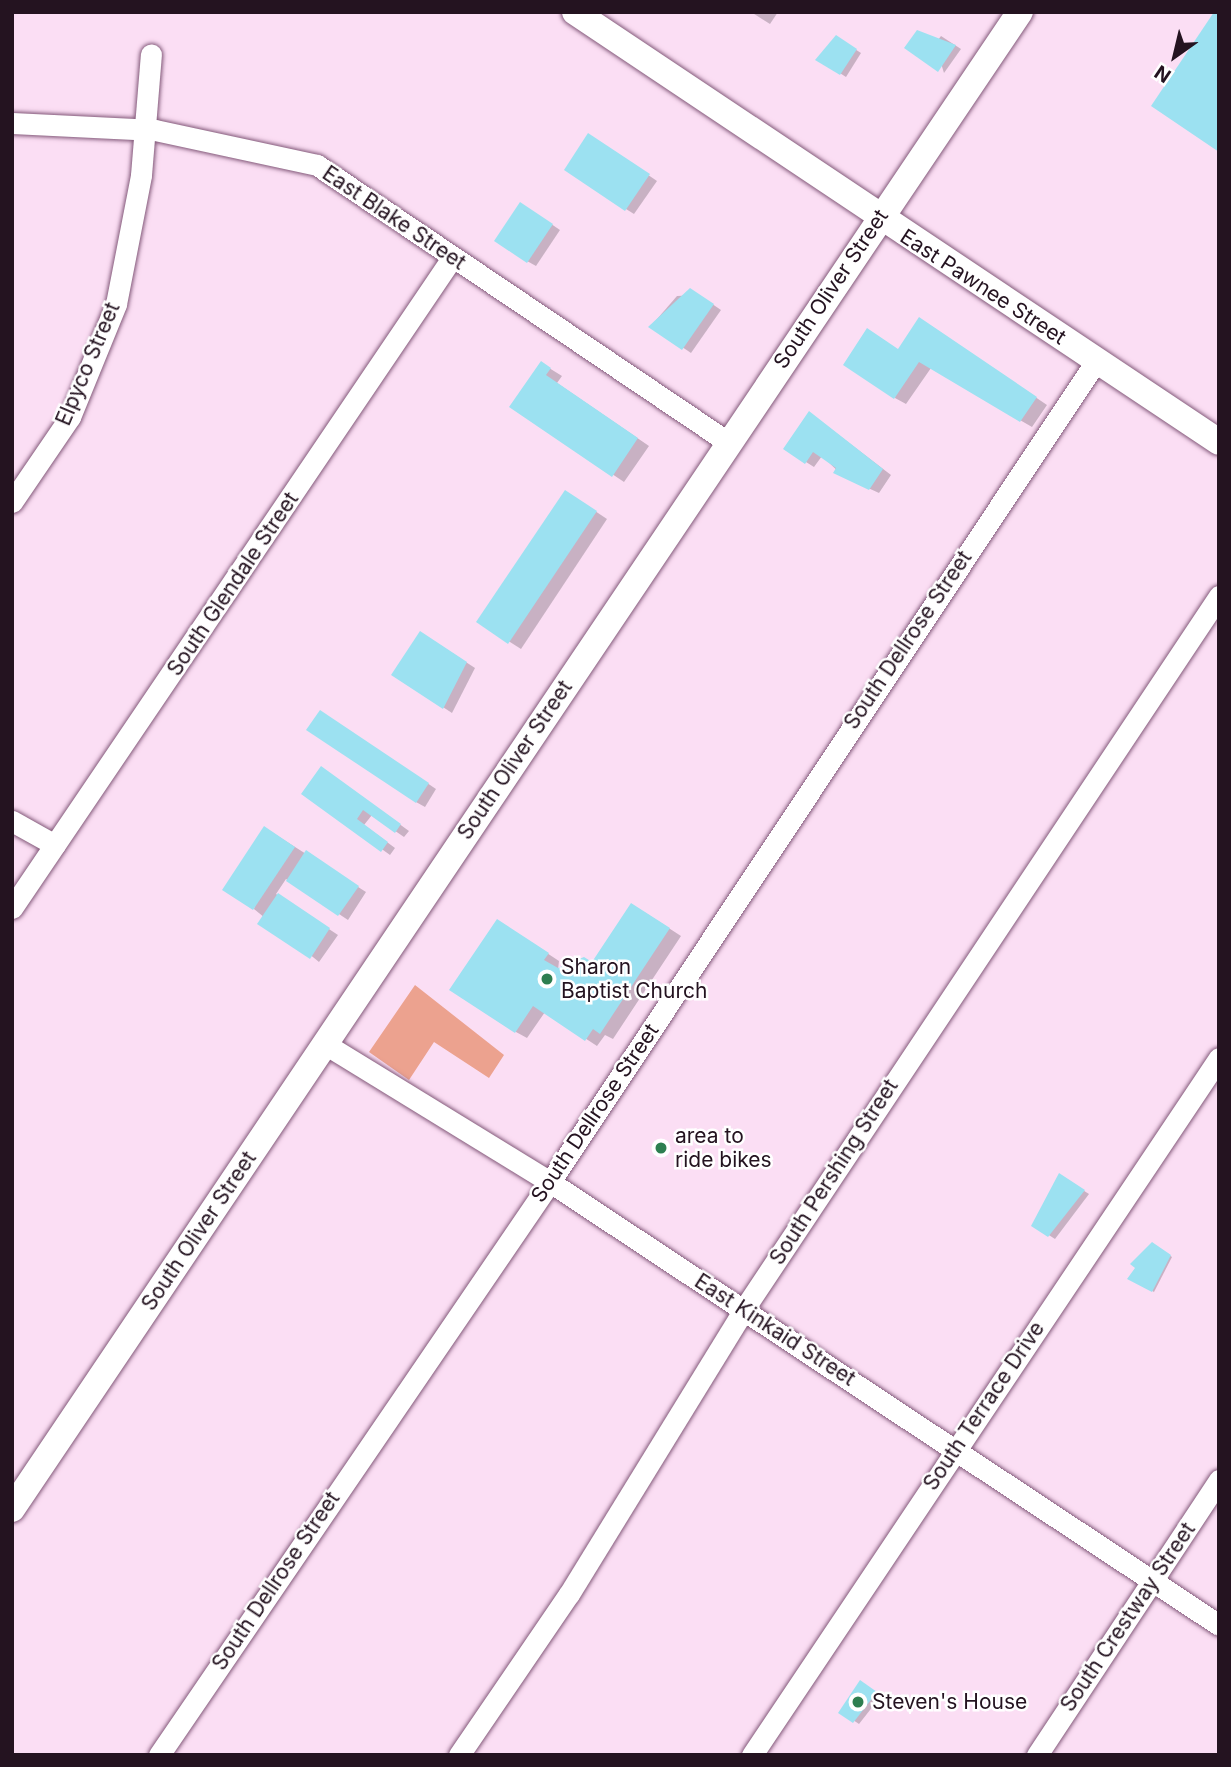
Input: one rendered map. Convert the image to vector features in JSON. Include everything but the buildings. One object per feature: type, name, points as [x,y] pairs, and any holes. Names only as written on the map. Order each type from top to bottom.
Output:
[{"type":"main road","name":"East Pawnee Street","points":[[575,12],[878,219],[1219,442]]},
{"type":"main road","name":"South Oliver Street","points":[[12,1509],[878,219],[1020,12]]},
{"type":"street","name":"Elpyco Street","points":[[12,502],[70,417],[116,304],[144,130],[151,54]]},
{"type":"street","name":"East Blake Street","points":[[12,123],[144,130],[317,165],[729,443]]},
{"type":"street","name":"South Glendale Street","points":[[12,908],[452,258]]},
{"type":"street","name":"South Dellrose Street","points":[[159,1755],[550,1182],[1096,362]]},
{"type":"street","name":"South Pershing Street","points":[[459,1755],[569,1594],[744,1309],[1219,596]]},
{"type":"street","points":[[12,821],[55,845]]},
{"type":"street","name":"East Kinkaid Street","points":[[325,1044],[550,1182],[1219,1625]]},
{"type":"street","name":"South Terrace Drive","points":[[752,1755],[1219,1058]]},
{"type":"street","name":"South Crestway Street","points":[[1037,1755],[1219,1480]]},
{"type":"shaded area","points":[[415,985],[504,1055],[489,1078],[434,1042],[409,1080],[369,1052]]},
{"type":"place","name":"Sharon Baptist Church","points":[[547,979]]},
{"type":"place","name":"area to ride bikes","points":[[661,1148]]},
{"type":"place","name":"Steven's House","points":[[858,1702]]}]
